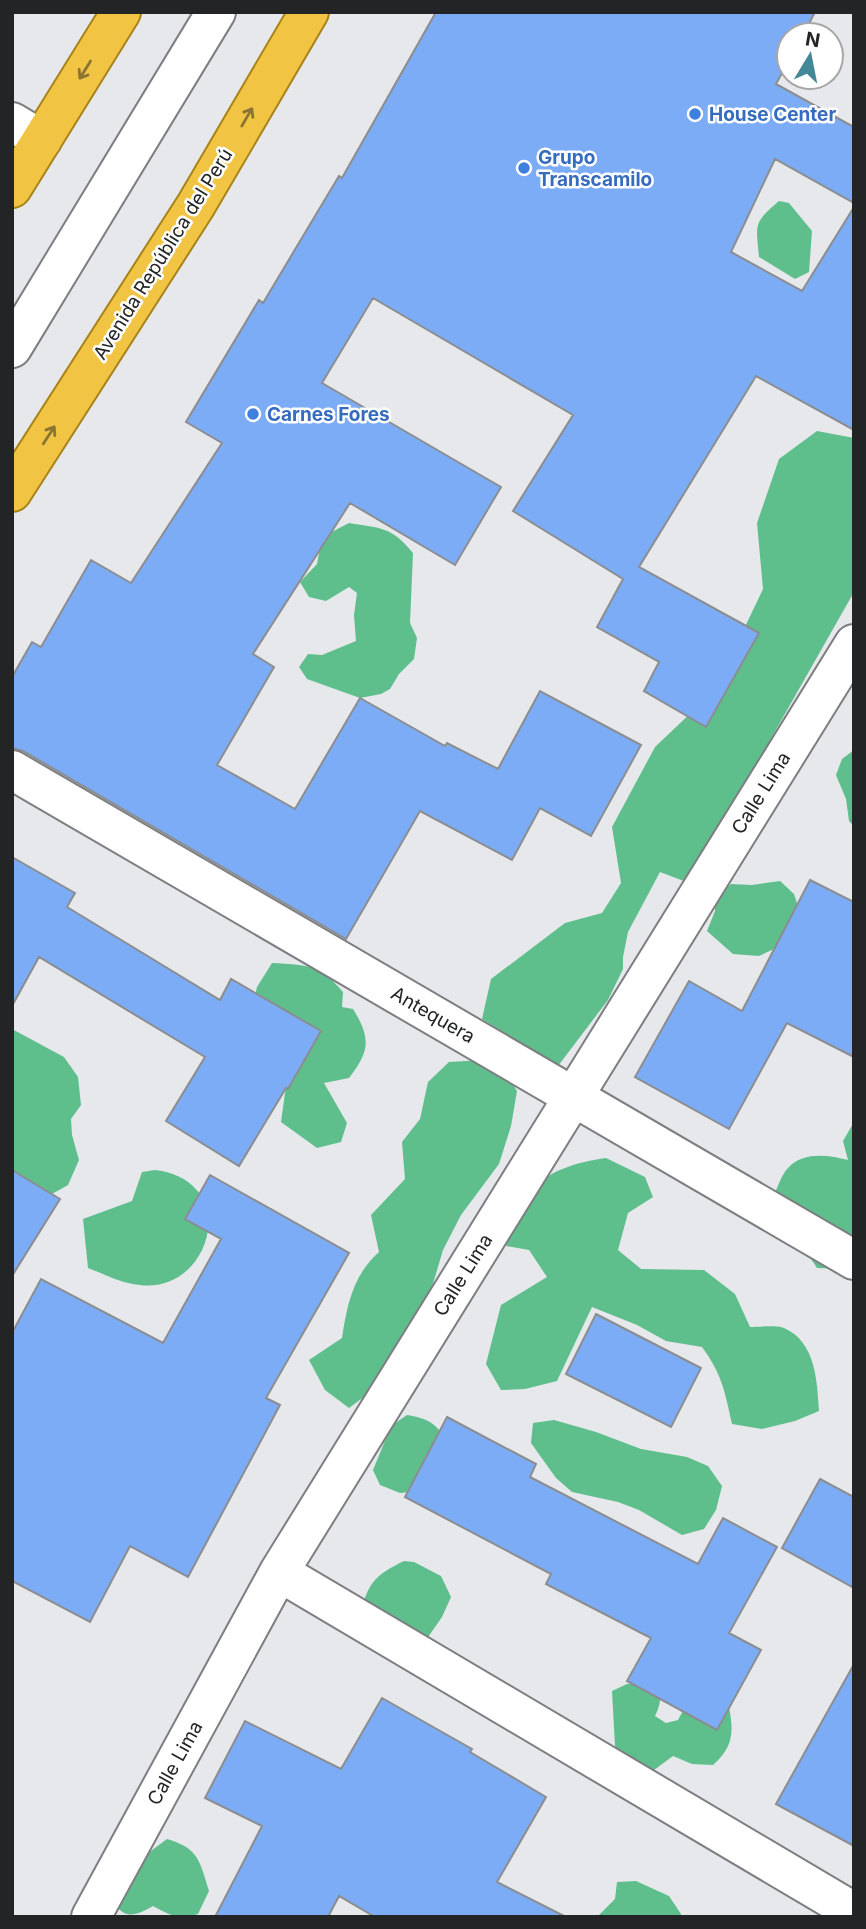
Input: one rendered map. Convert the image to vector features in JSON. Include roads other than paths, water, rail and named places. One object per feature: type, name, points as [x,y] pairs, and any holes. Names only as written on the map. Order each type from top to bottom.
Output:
[{"type":"highway","points":[[12,188],[27,131],[121,12]]},
{"type":"highway","name":"Avenida República del Perú","points":[[12,492],[196,205],[309,12]]},
{"type":"street","points":[[12,348],[216,12]]},
{"type":"street","name":"Calle Lima","points":[[91,1917],[279,1572],[854,644]]},
{"type":"street","name":"Antequera","points":[[12,770],[854,1260]]},
{"type":"street","points":[[279,1572],[854,1912]]},
{"type":"place","name":"House Center","points":[[695,114]]},
{"type":"place","name":"Grupo Transcamilo","points":[[524,168]]},
{"type":"place","name":"Carnes Fores","points":[[253,414]]}]
